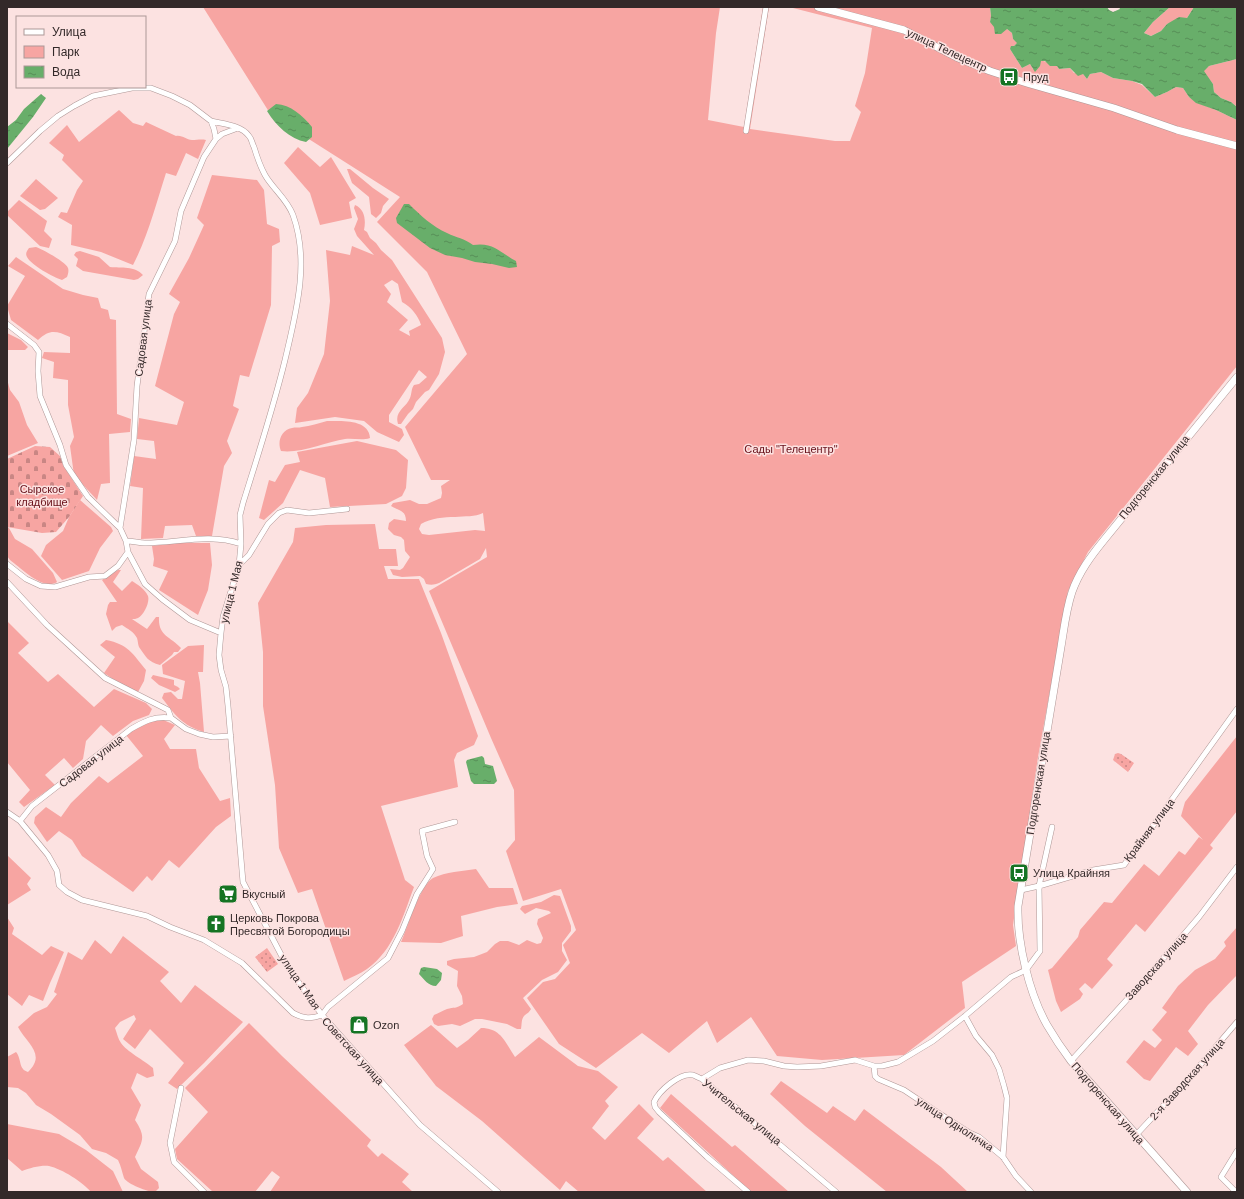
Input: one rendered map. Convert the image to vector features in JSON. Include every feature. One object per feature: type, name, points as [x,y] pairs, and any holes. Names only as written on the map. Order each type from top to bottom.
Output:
[{"type":"street","points":[[746,131],[766,7]]},
{"type":"street","name":"улица Телецентр","points":[[818,7],[904,30],[956,57],[990,71],[1114,108],[1178,130],[1237,146]]},
{"type":"street","points":[[7,163],[58,116],[92,96],[132,88],[151,88],[190,105],[211,121],[216,139]]},
{"type":"street","name":"улица 1 Мая","points":[[211,121],[238,128],[250,136],[266,177],[286,202],[292,214],[296,228],[301,261],[301,275],[294,322],[274,405],[240,515],[241,544],[239,566],[223,617],[219,655],[221,670],[226,687],[243,882],[287,966],[322,1015]]},
{"type":"street","name":"Садовая улица","points":[[120,528],[134,440],[137,386],[149,294],[174,241],[181,211],[204,157],[216,139],[222,134],[238,128]]},
{"type":"street","points":[[7,324],[34,345],[39,352],[38,371],[40,396],[60,445],[66,465],[88,497],[120,528],[126,541],[128,552],[145,584],[190,620],[221,633]]},
{"type":"street","name":"Подгоренская улица","points":[[1186,1192],[1071,1061],[1056,1041],[1046,1023],[1026,970],[1018,918],[1021,890],[1068,605],[1076,582],[1087,561],[1237,377]]},
{"type":"street","points":[[239,566],[249,555],[257,540],[279,513],[287,510],[309,513],[347,509]]},
{"type":"street","points":[[126,541],[144,543],[210,538],[228,539],[241,544]]},
{"type":"street","points":[[7,564],[26,579],[41,586],[55,587],[89,577],[105,576],[118,566],[128,552]]},
{"type":"street","points":[[7,582],[47,625],[106,678],[168,710],[171,718],[186,729],[213,737],[230,736]]},
{"type":"street","name":"Крайняя улица","points":[[1021,890],[1040,886],[1093,870],[1124,865],[1237,710]]},
{"type":"street","name":"Садовая улица","points":[[20,822],[32,806],[131,729],[146,721],[160,717],[171,718]]},
{"type":"street","name":"Советская улица","points":[[7,812],[20,822],[48,856],[57,871],[59,885],[68,892],[82,900],[147,916],[170,927],[204,940],[242,963],[293,1013],[301,1017],[308,1018],[322,1015],[420,1125],[498,1192]]},
{"type":"street","points":[[322,1015],[328,1007],[388,958],[402,931],[417,894],[433,869],[427,856],[422,831],[455,822]]},
{"type":"street","points":[[702,1079],[720,1068],[748,1060],[764,1061],[788,1067],[809,1067],[855,1060],[874,1066],[898,1062],[933,1041],[1012,977],[1026,970],[1040,952],[1040,886],[1052,827]]},
{"type":"street","name":"Заводская улица","points":[[1071,1061],[1142,983],[1199,917],[1237,867]]},
{"type":"street","points":[[965,1016],[976,1036],[992,1055],[999,1069],[1004,1086],[1007,1098],[1003,1157]]},
{"type":"street","name":"2-я Заводская улица","points":[[1136,1135],[1190,1077],[1237,1022]]},
{"type":"street","name":"улица Одноличка","points":[[874,1066],[875,1076],[878,1079],[904,1090],[970,1133],[979,1137],[1003,1157],[1016,1176],[1031,1192]]},
{"type":"street","name":"Учительская улица","points":[[748,1192],[706,1157],[654,1107],[656,1097],[663,1089],[680,1078],[692,1074],[702,1079],[836,1192]]},
{"type":"street","points":[[181,1088],[170,1143],[174,1162],[204,1192]]},
{"type":"street","points":[[1236,1192],[1221,1177],[1237,1151]]},
{"type":"green space","name":"Сады \"Телецентр\"","points":[[203,7],[720,7],[716,33],[708,120],[744,127],[763,7],[769,7],[750,129],[835,141],[850,141],[861,112],[855,106],[865,73],[872,28],[789,7],[990,7],[990,22],[1007,29],[1012,33],[1013,39],[1018,43],[1010,49],[1022,68],[1030,64],[1033,69],[1041,60],[1057,66],[1059,69],[1070,68],[1074,73],[1083,74],[1087,79],[1090,74],[1101,72],[1113,78],[1132,81],[1142,85],[1155,97],[1176,87],[1183,88],[1189,97],[1196,102],[1237,120],[1237,366],[1088,552],[1068,591],[1038,757],[1013,925],[1016,946],[962,982],[965,1008],[904,1055],[822,1060],[777,1056],[751,1017],[717,1043],[707,1021],[669,1053],[642,1033],[596,1068],[559,1044],[527,998],[543,982],[555,979],[570,963],[563,945],[576,930],[561,889],[523,901],[506,851],[515,840],[514,790],[429,591],[487,557],[486,548],[480,559],[436,584],[426,584],[424,579],[420,576],[402,577],[393,575],[390,569],[400,570],[410,557],[405,551],[404,540],[401,537],[394,535],[388,529],[389,523],[394,519],[406,521],[406,517],[402,511],[391,506],[393,503],[410,500],[419,504],[427,504],[441,498],[441,486],[450,480],[431,480],[405,427],[467,354],[427,272],[377,222],[400,197],[271,115]],"holes":[[[483,513],[485,531],[475,530],[429,535],[422,534],[419,529],[421,524],[433,519],[473,516]]]},
{"type":"green space","points":[[1170,7],[1194,7],[1187,18],[1167,24],[1161,31],[1151,36],[1144,33],[1153,22]]},
{"type":"green space","points":[[1237,59],[1237,107],[1231,102],[1221,98],[1214,92],[1213,84],[1203,71],[1209,66]]},
{"type":"green space","points":[[119,110],[133,123],[143,126],[146,122],[176,136],[181,136],[190,140],[206,140],[198,159],[186,153],[176,176],[166,173],[147,231],[133,265],[101,252],[71,245],[72,225],[58,217],[61,212],[67,213],[77,190],[83,181],[62,160],[64,155],[49,143],[67,125],[79,142]]},
{"type":"green space","points":[[298,147],[320,167],[331,157],[356,198],[349,202],[352,218],[320,225],[310,193],[284,163]]},
{"type":"green space","points":[[347,169],[350,169],[389,199],[383,206],[381,213],[376,218],[371,214],[369,197],[352,183]]},
{"type":"green space","points":[[212,175],[257,180],[264,190],[267,224],[279,229],[280,242],[272,246],[271,305],[249,377],[240,375],[233,406],[239,409],[227,441],[232,453],[224,466],[212,536],[196,536],[192,525],[165,526],[163,538],[141,539],[143,488],[130,486],[134,456],[156,459],[154,441],[137,439],[139,418],[177,425],[184,402],[155,386],[174,314],[180,302],[169,294],[189,258],[204,225],[197,218]]},
{"type":"green space","points":[[36,179],[58,198],[45,209],[40,210],[20,196]]},
{"type":"green space","points":[[19,200],[47,221],[44,231],[52,239],[49,248],[40,246],[7,215],[7,212]]},
{"type":"green space","points":[[355,205],[363,212],[365,219],[364,230],[381,250],[392,260],[442,338],[445,352],[439,374],[429,390],[425,392],[416,402],[413,409],[401,424],[398,424],[397,420],[399,413],[410,398],[414,385],[419,384],[427,377],[419,370],[389,415],[389,422],[402,429],[404,435],[399,442],[377,432],[364,421],[335,417],[295,423],[297,408],[308,393],[324,354],[330,301],[326,250],[350,255],[352,246],[374,255],[357,236],[354,229],[358,219],[354,208]],"holes":[[[392,280],[398,284],[402,302],[414,312],[421,325],[409,331],[410,336],[399,330],[408,320],[387,302],[391,294],[384,285]]]},
{"type":"green space","points":[[36,247],[63,262],[68,268],[67,277],[62,280],[33,264],[26,256],[26,253],[29,248]]},
{"type":"green space","points":[[80,251],[99,257],[110,267],[132,269],[143,275],[134,280],[83,271],[76,266],[78,259],[74,255],[76,252]]},
{"type":"green space","points":[[16,257],[63,289],[98,298],[101,308],[108,310],[110,319],[116,320],[117,414],[131,419],[130,432],[109,434],[110,483],[101,484],[97,500],[74,475],[70,446],[74,437],[68,405],[68,380],[53,378],[54,362],[42,358],[44,352],[70,353],[70,337],[61,333],[53,332],[42,336],[38,340],[11,320],[7,306],[25,276],[8,266]]},
{"type":"green space","points":[[7,333],[21,340],[28,347],[25,350],[7,350]]},
{"type":"green space","points":[[7,379],[10,390],[19,402],[27,425],[38,443],[7,456]]},
{"type":"green space","points":[[327,421],[347,421],[360,424],[365,427],[370,438],[338,440],[296,451],[281,451],[279,444],[280,440],[285,431],[288,429]]},
{"type":"green space","points":[[357,441],[396,450],[408,460],[406,488],[402,496],[386,504],[330,507],[325,478],[300,470],[283,503],[264,520],[259,518],[269,480],[275,482],[285,465],[300,462],[297,452]]},
{"type":"green space","name":"Сырское кладбище","points":[[35,446],[50,447],[60,456],[63,465],[83,496],[69,517],[56,532],[42,533],[7,527],[7,459]]},
{"type":"green space","points":[[80,500],[111,527],[113,531],[100,548],[89,571],[62,580],[41,556],[46,545],[63,531],[69,517]]},
{"type":"green space","points":[[375,524],[379,549],[396,549],[398,566],[384,566],[388,579],[419,579],[441,633],[478,736],[474,745],[457,753],[454,760],[458,787],[381,806],[405,880],[414,887],[396,932],[384,952],[367,969],[344,981],[312,889],[298,893],[279,848],[275,785],[263,706],[263,652],[258,603],[293,542],[295,528],[326,525]]},
{"type":"green space","points":[[7,527],[15,539],[32,549],[53,573],[57,582],[51,584],[39,581],[10,560],[7,556]]},
{"type":"green space","points":[[175,543],[210,543],[212,565],[208,590],[198,615],[159,590],[168,571],[153,566],[154,559],[152,546]]},
{"type":"green space","points":[[118,570],[121,570],[113,582],[122,591],[132,581],[143,589],[148,596],[147,605],[142,614],[136,619],[132,619],[147,629],[156,617],[159,617],[160,628],[181,648],[178,652],[174,652],[160,665],[150,661],[139,647],[136,636],[129,629],[122,625],[116,627],[112,631],[106,614],[110,602],[117,602],[102,580]]},
{"type":"green space","points":[[7,621],[29,643],[18,653],[48,682],[58,674],[94,707],[114,689],[146,703],[152,709],[149,715],[133,721],[113,736],[101,725],[86,741],[83,759],[73,768],[64,758],[45,775],[55,785],[24,807],[19,802],[30,790],[7,762]]},
{"type":"green space","points":[[106,640],[120,644],[129,650],[146,670],[144,681],[138,692],[104,673],[115,657],[100,645]]},
{"type":"green space","points":[[204,645],[203,672],[198,672],[204,732],[190,727],[180,719],[162,698],[164,693],[171,692],[178,699],[182,699],[185,681],[163,674],[162,665],[188,646]]},
{"type":"green space","points":[[153,675],[174,680],[174,685],[180,689],[175,692],[159,685],[151,678]]},
{"type":"green space","points":[[161,719],[175,725],[164,739],[170,749],[196,749],[199,768],[220,801],[230,798],[231,816],[216,827],[179,868],[169,860],[152,881],[147,876],[133,892],[82,856],[72,840],[59,831],[47,842],[34,823],[35,817],[46,807],[61,817],[71,803],[99,776],[108,783],[143,756],[126,735],[149,721]]},
{"type":"green space","points":[[1237,736],[1237,811],[1210,845],[1213,848],[1145,932],[1136,924],[1107,959],[1113,965],[1092,989],[1085,983],[1079,989],[1083,994],[1080,999],[1061,1012],[1056,1001],[1048,970],[1052,968],[1078,937],[1080,930],[1104,902],[1112,903],[1144,864],[1159,876],[1179,851],[1185,855],[1199,837],[1203,840],[1181,816],[1185,802]]},
{"type":"green space","points":[[1118,753],[1134,763],[1128,772],[1113,760],[1115,754]]},
{"type":"green space","points":[[7,855],[31,878],[27,884],[31,890],[7,905]]},
{"type":"green space","points":[[476,869],[489,888],[513,888],[518,904],[497,907],[461,916],[463,936],[441,943],[401,942],[419,897],[428,882],[443,874]]},
{"type":"green space","points":[[554,895],[560,896],[571,926],[571,931],[562,943],[562,951],[567,960],[558,972],[542,980],[523,998],[531,1009],[523,1018],[521,1029],[517,1029],[507,1024],[482,1019],[475,1019],[460,1026],[452,1024],[438,1026],[434,1024],[432,1019],[434,1015],[463,1004],[462,996],[457,986],[458,971],[447,965],[447,961],[474,957],[487,952],[500,941],[508,941],[519,945],[527,940],[537,944],[541,943],[543,938],[537,924],[538,919],[551,913],[549,911],[536,908],[525,914],[520,909],[522,906],[541,902]]},
{"type":"green space","points":[[7,917],[14,928],[12,934],[42,955],[51,946],[64,952],[43,1001],[29,995],[22,1006],[7,994]]},
{"type":"green space","points":[[1237,927],[1237,975],[1208,1005],[1188,1031],[1198,1044],[1188,1056],[1176,1047],[1150,1081],[1144,1079],[1126,1062],[1144,1040],[1155,1048],[1162,1040],[1152,1030],[1167,1012],[1162,1008],[1178,986],[1195,970],[1215,959],[1226,946],[1224,942]]},
{"type":"green space","points":[[123,936],[169,972],[160,981],[181,1003],[195,985],[243,1022],[177,1089],[168,1083],[184,1063],[150,1029],[135,1049],[123,1039],[136,1019],[134,1015],[120,1022],[115,1028],[119,1040],[123,1046],[153,1068],[154,1076],[147,1078],[137,1073],[131,1088],[141,1105],[135,1120],[141,1131],[142,1138],[135,1157],[141,1169],[158,1182],[159,1188],[155,1192],[129,1183],[124,1178],[118,1160],[106,1153],[92,1149],[80,1135],[36,1105],[26,1093],[18,1088],[7,1087],[7,1057],[16,1052],[21,1066],[28,1072],[36,1060],[33,1049],[18,1027],[34,1013],[47,1007],[57,994],[54,992],[68,952],[82,960],[95,940],[111,954]]},
{"type":"green space","points":[[267,948],[278,964],[267,972],[255,957]]},
{"type":"green space","points":[[249,1023],[371,1140],[367,1146],[378,1157],[382,1153],[409,1174],[402,1182],[413,1192],[270,1192],[280,1177],[272,1171],[255,1192],[213,1192],[177,1159],[175,1149],[208,1112],[185,1088]]},
{"type":"green space","points":[[431,1025],[457,1048],[481,1028],[493,1030],[502,1037],[515,1057],[539,1037],[578,1066],[598,1071],[618,1087],[605,1101],[609,1106],[592,1128],[605,1140],[639,1104],[654,1119],[637,1138],[663,1161],[668,1157],[707,1192],[579,1192],[566,1181],[560,1190],[482,1121],[436,1086],[404,1045]]},
{"type":"green space","points":[[781,1081],[827,1113],[833,1106],[855,1121],[864,1109],[941,1167],[968,1192],[887,1192],[805,1126],[770,1094]]},
{"type":"green space","points":[[671,1094],[732,1147],[735,1145],[789,1192],[751,1192],[660,1108]]},
{"type":"green space","points":[[7,1124],[59,1134],[86,1150],[113,1171],[123,1192],[91,1192],[72,1176],[49,1166],[36,1167],[22,1171],[7,1158]]},
{"type":"water","points":[[990,7],[1107,7],[1113,12],[1120,9],[1119,7],[1170,7],[1153,22],[1144,33],[1151,36],[1161,31],[1167,24],[1179,17],[1187,18],[1194,7],[1237,7],[1237,59],[1209,66],[1204,71],[1213,84],[1214,92],[1221,98],[1231,102],[1237,107],[1237,120],[1196,103],[1189,97],[1183,88],[1176,87],[1155,97],[1142,84],[1113,78],[1101,72],[1090,74],[1087,79],[1083,74],[1078,76],[1070,68],[1059,69],[1057,66],[1050,66],[1045,61],[1041,61],[1040,66],[1035,72],[1030,64],[1022,68],[1010,49],[1011,46],[1014,46],[1017,43],[1013,39],[1012,33],[1007,29],[1001,34],[995,34],[994,27],[990,22]]},
{"type":"water","points":[[41,94],[46,98],[33,117],[7,149],[7,127],[16,120],[24,109]]},
{"type":"water","points":[[276,104],[287,106],[304,118],[312,127],[312,137],[306,142],[294,138],[279,127],[267,111]]},
{"type":"water","points":[[404,204],[409,204],[432,224],[447,233],[463,239],[473,245],[480,244],[496,248],[516,261],[517,267],[509,268],[475,262],[445,255],[430,248],[397,223],[396,218]]},
{"type":"water","points":[[482,756],[485,764],[493,766],[497,781],[494,784],[474,784],[471,781],[466,762],[467,760]]},
{"type":"water","points":[[421,968],[437,969],[442,973],[441,980],[436,986],[428,984],[419,974]]},
{"type":"place","name":"Пруд","points":[[1009,77]]},
{"type":"place","name":"Улица Крайняя","points":[[1019,873]]},
{"type":"place","name":"Вкусный","points":[[228,894]]},
{"type":"place","name":"Церковь Покрова Пресвятой Богородицы","points":[[216,924]]},
{"type":"place","name":"Ozon","points":[[359,1025]]}]
